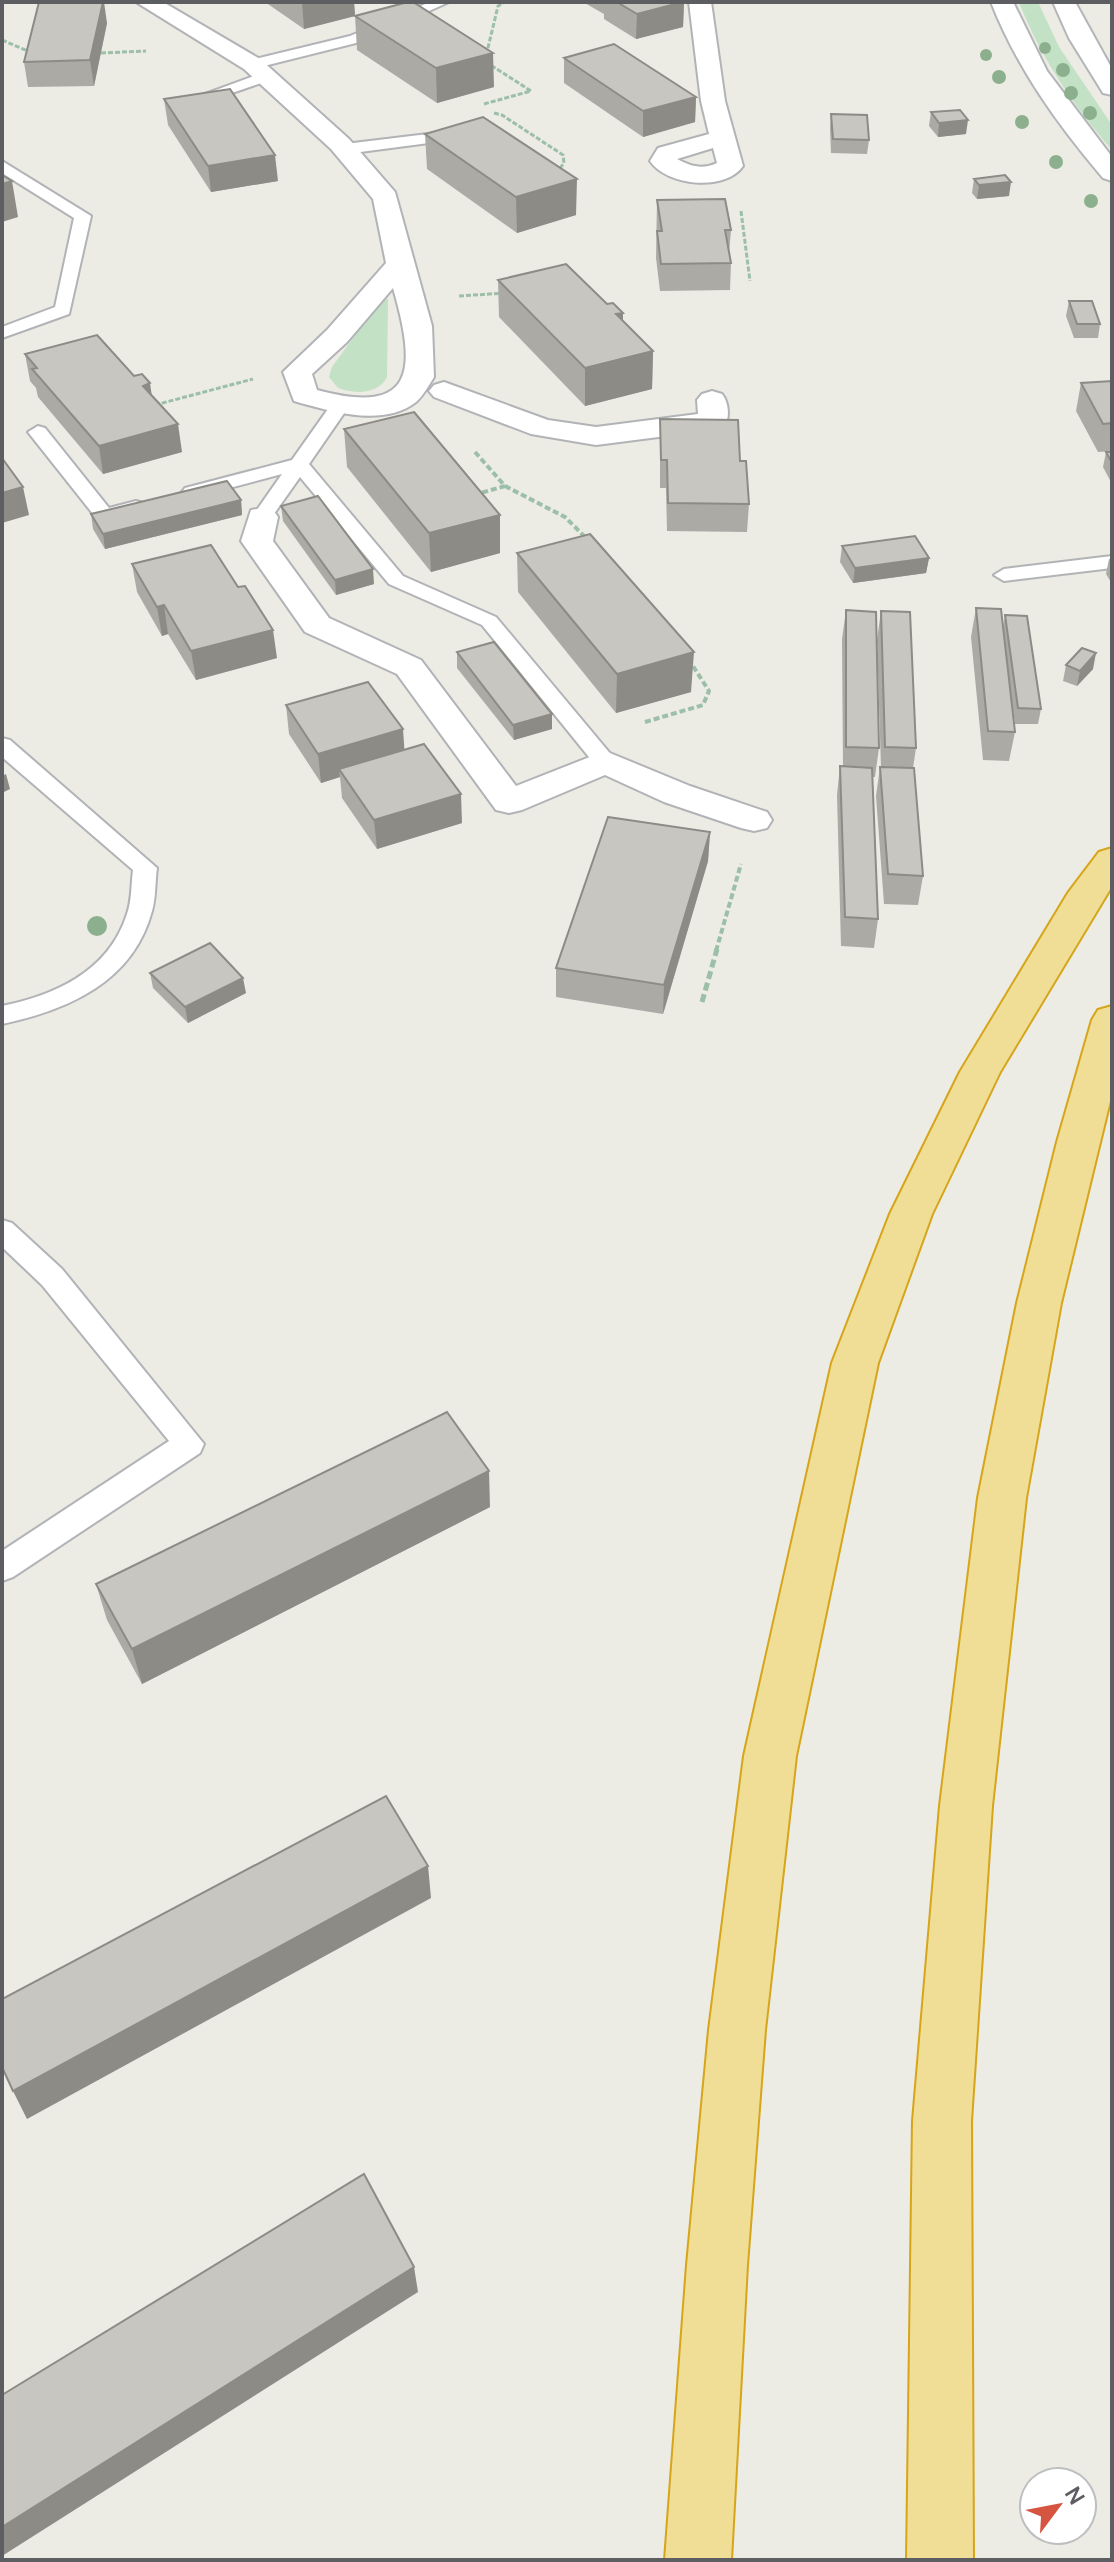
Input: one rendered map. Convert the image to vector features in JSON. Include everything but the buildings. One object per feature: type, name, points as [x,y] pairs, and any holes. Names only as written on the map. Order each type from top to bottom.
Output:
[{"type":"highway","points":[[698,2560],[717,2265],[737,2030],[770,1756],[855,1363],[911,1214],[980,1072],[1081,902],[1112,860]]},
{"type":"highway","points":[[940,2560],[942,2121],[966,1806],[1002,1498],[1039,1303],[1078,1142],[1112,1020]]},
{"type":"street","points":[[147,2],[259,70],[345,149],[386,198],[400,264],[418,326],[420,377],[430,386],[542,428],[596,436],[713,421],[712,400]]},
{"type":"street","points":[[700,2],[703,43],[721,138]]},
{"type":"street","points":[[1002,2],[1024,51],[1049,94],[1112,173]]},
{"type":"street","points":[[1064,2],[1081,38],[1112,88]]},
{"type":"street","points":[[400,264],[337,336],[297,372],[304,395],[340,406],[373,406],[430,386]]},
{"type":"street","points":[[262,517],[257,541],[317,625],[409,667],[509,802],[605,762],[677,794],[754,820]]},
{"type":"lane","points":[[187,104],[259,70],[355,39],[442,2]]},
{"type":"lane","points":[[345,149],[462,135]]},
{"type":"lane","points":[[2,166],[83,216],[63,310],[2,333]]},
{"type":"lane","points":[[262,517],[340,406]]},
{"type":"lane","points":[[38,432],[104,515],[149,503]]},
{"type":"lane","points":[[179,495],[299,464]]},
{"type":"lane","points":[[299,464],[396,580],[489,621],[605,762]]},
{"type":"lane","points":[[1004,575],[1112,562]]},
{"type":"lane","points":[[2,745],[145,868],[139,913],[114,966],[71,995],[2,1015]]},
{"type":"lane","points":[[2,1230],[52,1277],[189,1444],[2,1568]]},
{"type":"path","points":[[475,55],[487,52],[498,6],[505,2]]},
{"type":"path","points":[[2,40],[31,52]]},
{"type":"path","points":[[471,107],[531,91],[486,62]]},
{"type":"path","points":[[730,211],[742,211],[750,281]]},
{"type":"path","points":[[410,300],[518,292]]},
{"type":"path","points":[[150,407],[273,374],[297,372]]},
{"type":"path","points":[[475,452],[505,486],[565,517],[594,545]]},
{"type":"path","points":[[469,497],[505,486]]},
{"type":"path","points":[[645,722],[703,705],[709,691],[688,658]]},
{"type":"path","points":[[702,1002],[754,820]]},
{"type":"green space","points":[[1019,2],[1038,2],[1059,47],[1112,125],[1112,150],[1059,80]]},
{"type":"green space","points":[[388,299],[387,377],[378,387],[365,392],[338,388],[329,377],[332,367],[380,301]]}]
